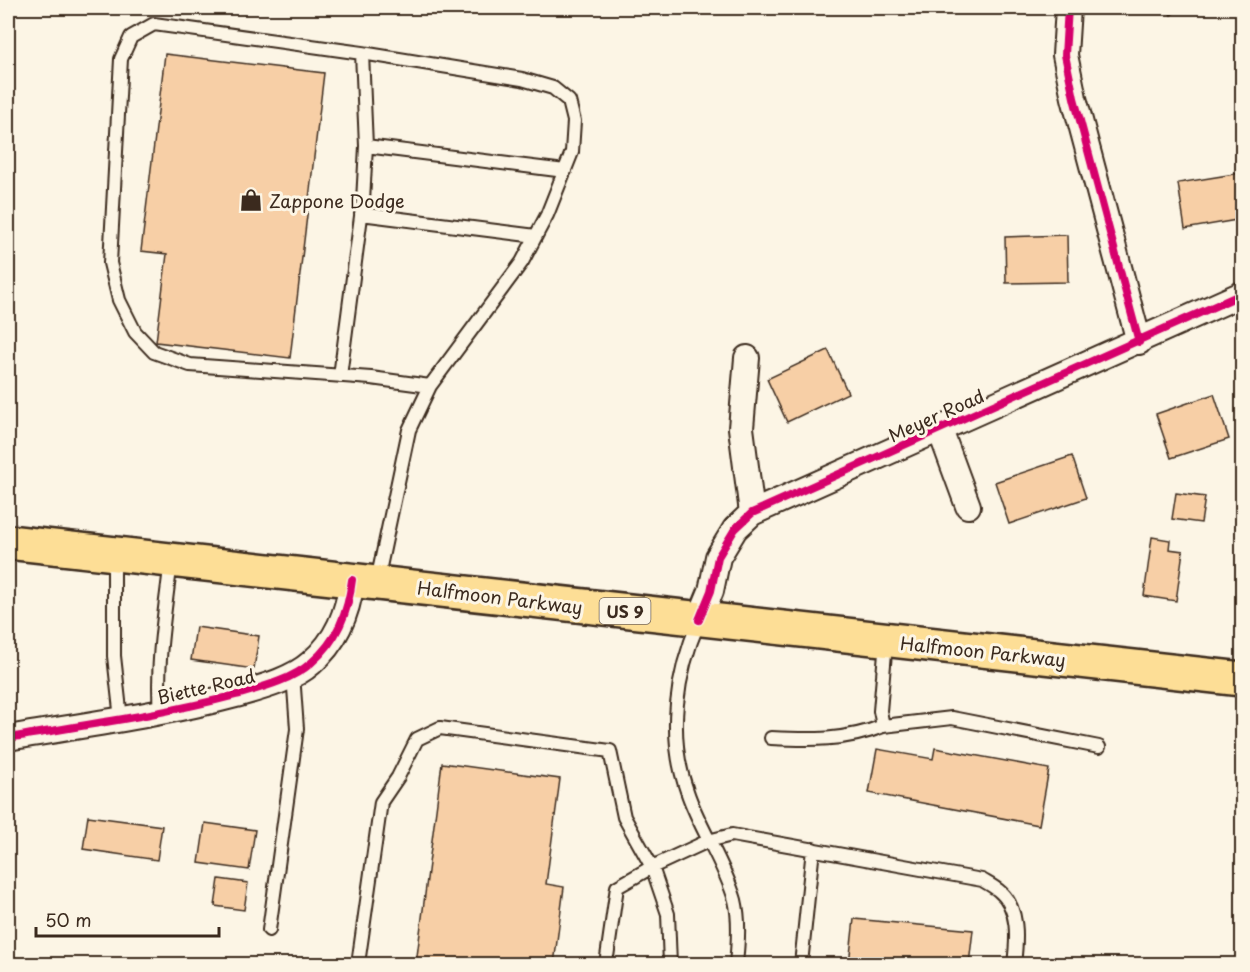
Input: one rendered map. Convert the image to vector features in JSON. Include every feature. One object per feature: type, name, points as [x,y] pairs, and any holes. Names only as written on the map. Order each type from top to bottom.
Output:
[{"type":"main road","name":"Halfmoon Parkway","points":[[8,542],[1242,679]]},
{"type":"street","points":[[1068,8],[1065,55],[1074,98],[1139,342]]},
{"type":"street","name":"Meyer Road","points":[[699,620],[711,591],[718,557],[735,529],[752,513],[1242,294]]},
{"type":"street","points":[[747,358],[741,428],[752,513]]},
{"type":"street","points":[[940,430],[968,506]]},
{"type":"street","name":"Biette Road","points":[[8,738],[195,706],[271,686],[310,665],[326,648],[341,626],[349,602],[364,581]]},
{"type":"lane","points":[[364,581],[409,430],[430,386],[522,262],[565,171],[572,152],[574,121],[569,101],[553,88],[522,79],[362,53],[154,24],[131,37],[121,59],[110,263],[119,300],[135,332],[154,352],[190,365],[395,380],[430,386]]},
{"type":"lane","points":[[339,376],[361,214],[366,146],[362,53]]},
{"type":"lane","points":[[366,146],[565,171]]},
{"type":"lane","points":[[361,214],[536,236]]},
{"type":"lane","points":[[114,553],[114,656],[121,719]]},
{"type":"lane","points":[[160,712],[158,687],[161,642],[171,560]]},
{"type":"lane","points":[[699,620],[688,646],[679,681],[678,755],[686,790],[735,901],[738,925],[736,964]]},
{"type":"lane","points":[[883,726],[880,711],[886,640]]},
{"type":"lane","points":[[269,930],[297,729],[293,674]]},
{"type":"lane","points":[[771,738],[838,739],[862,734],[883,726],[952,718],[1099,747]]},
{"type":"lane","points":[[358,964],[381,802],[398,777],[417,739],[440,728],[610,751],[624,817],[652,867],[668,914],[670,964]]},
{"type":"lane","points":[[606,964],[617,886],[708,841],[732,835],[982,880],[999,890],[1011,906],[1017,939],[1014,964]]},
{"type":"lane","points":[[801,964],[813,849]]},
{"type":"building","points":[[1166,8],[1182,8],[1171,15]]},
{"type":"building","points":[[165,54],[324,73],[290,358],[156,342],[167,254],[141,251]]},
{"type":"building","points":[[1241,173],[1242,219],[1185,229],[1178,183]]},
{"type":"building","points":[[1067,235],[1068,282],[1006,283],[1005,237]]},
{"type":"building","points":[[828,350],[848,393],[787,422],[767,379]]},
{"type":"building","points":[[1214,394],[1229,439],[1171,458],[1156,414]]},
{"type":"building","points":[[1072,456],[1086,498],[1009,524],[995,482]]},
{"type":"building","points":[[1176,493],[1205,497],[1201,523],[1172,519]]},
{"type":"building","points":[[1152,537],[1170,540],[1169,549],[1183,551],[1176,601],[1144,596]]},
{"type":"building","points":[[196,627],[259,636],[254,669],[191,660]]},
{"type":"building","points":[[935,748],[1049,769],[1039,825],[869,793],[877,749],[933,759]]},
{"type":"building","points":[[442,763],[560,779],[546,884],[564,887],[554,964],[416,964]]},
{"type":"building","points":[[88,816],[162,826],[157,860],[83,849]]},
{"type":"building","points":[[205,823],[255,830],[249,870],[199,863]]},
{"type":"building","points":[[219,879],[248,883],[244,910],[215,906]]},
{"type":"building","points":[[854,919],[973,930],[969,964],[849,964]]},
{"type":"cycle path","points":[[1068,8],[1065,55],[1074,98],[1139,342]]},
{"type":"cycle path","points":[[699,620],[711,591],[718,557],[735,529],[752,513],[1242,294]]},
{"type":"cycle path","points":[[8,738],[179,708],[236,695],[285,679],[311,663],[328,645],[340,626],[348,604],[352,580]]},
{"type":"place","name":"Zappone Dodge","points":[[251,200]]}]
